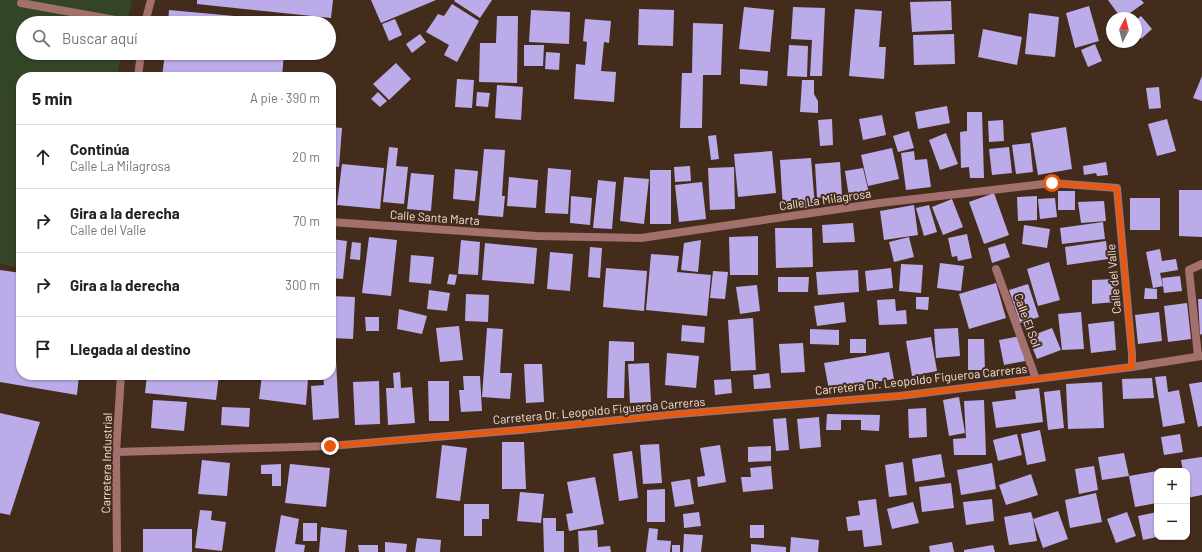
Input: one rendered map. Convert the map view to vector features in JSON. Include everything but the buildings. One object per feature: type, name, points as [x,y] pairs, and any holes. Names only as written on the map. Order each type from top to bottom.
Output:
[{"type":"street","points":[[147,16],[151,0]]},
{"type":"street","points":[[21,3],[93,16]]},
{"type":"street","points":[[139,72],[140,60]]},
{"type":"street","name":"Calle La Milagrosa","points":[[537,236],[641,238],[880,203],[1052,183],[1117,188]]},
{"type":"street","name":"Calle del Valle","points":[[1117,188],[1132,367]]},
{"type":"street","name":"Calle Santa Marta","points":[[336,222],[537,236]]},
{"type":"street","points":[[1200,356],[1189,270],[1202,264]]},
{"type":"street","name":"Calle El Sol","points":[[996,269],[1036,378]]},
{"type":"street","name":"Carretera Dr. Leopoldo Figueroa Carreras","points":[[116,452],[322,446],[520,430],[677,414],[899,396],[1132,367],[1200,356]]},
{"type":"street","name":"Carretera Industrial","points":[[117,552],[116,452],[121,380]]},
{"type":"green space","points":[[0,0],[132,0],[129,16],[16,16],[16,60],[120,60],[118,72],[16,72],[16,267],[0,264]]},
{"type":"route","points":[[330,446],[520,430],[677,414],[899,396],[1132,367],[1117,188],[1052,183]]}]
